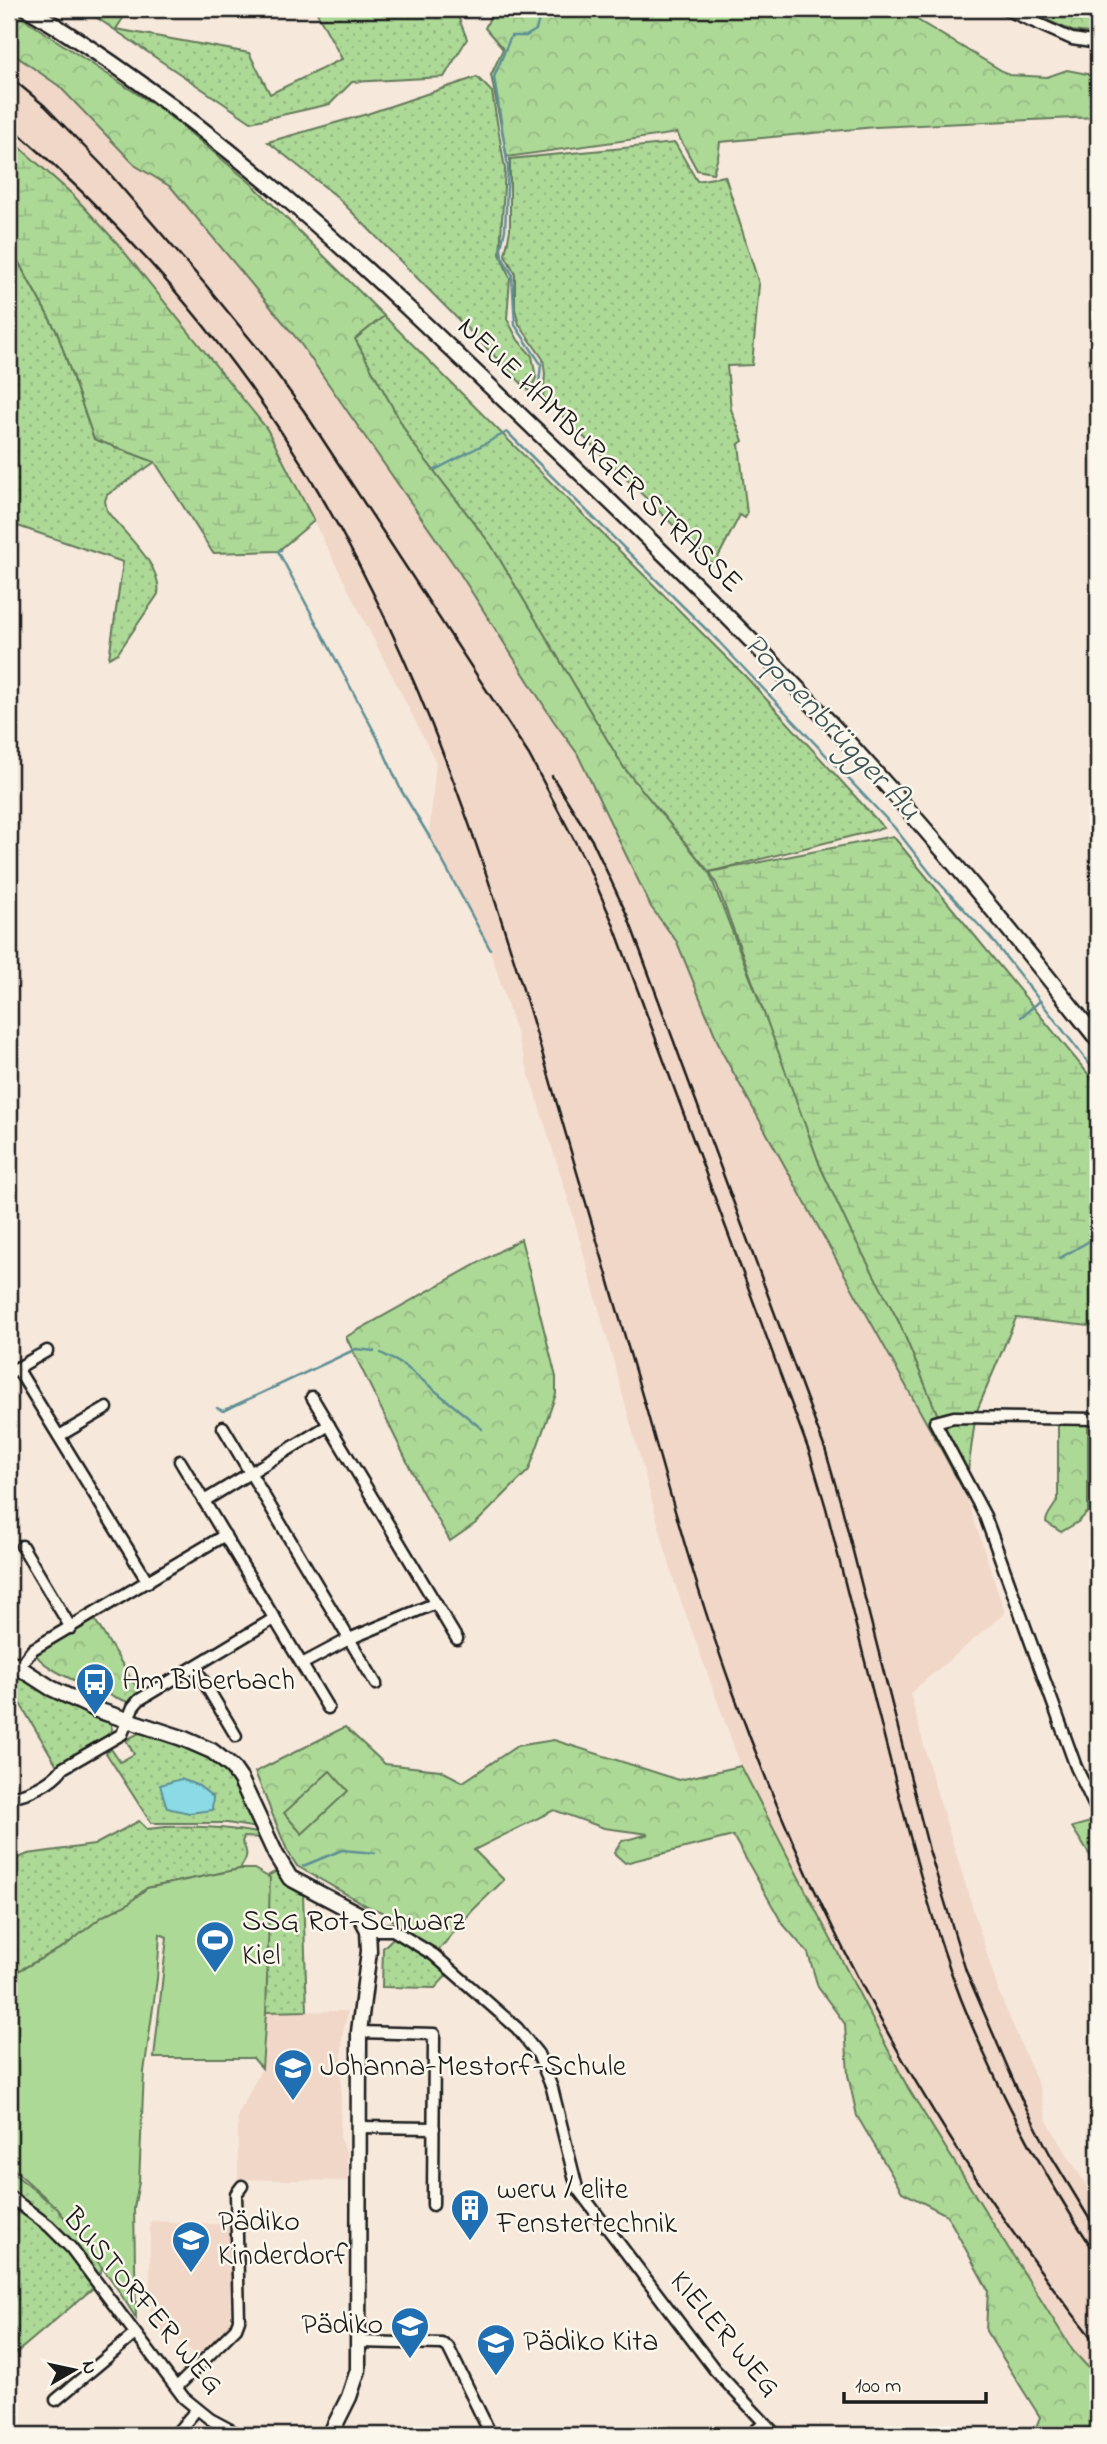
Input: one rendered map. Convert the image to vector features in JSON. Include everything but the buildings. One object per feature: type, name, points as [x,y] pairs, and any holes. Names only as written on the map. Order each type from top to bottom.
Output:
[{"type":"main road","name":"NEUE HAMBURGER STRASSE","points":[[28,9],[178,110],[258,173],[368,270],[582,474],[741,632],[871,768],[993,908],[1098,1040]]},
{"type":"main road","points":[[12,1668],[97,1710],[182,1738],[212,1751],[232,1768],[241,1780],[275,1855],[290,1878],[360,1915],[369,1930],[359,2032],[358,2342],[355,2384],[330,2435]]},
{"type":"street","points":[[1005,9],[1072,39],[1098,43]]},
{"type":"street","points":[[47,1352],[13,1371],[59,1436],[148,1582]]},
{"type":"street","points":[[312,1397],[457,1639]]},
{"type":"street","points":[[59,1436],[107,1408]]},
{"type":"street","points":[[1098,1419],[954,1417],[935,1422],[985,1516],[1076,1767],[1098,1813]]},
{"type":"street","points":[[204,1501],[329,1425]]},
{"type":"street","points":[[223,1427],[376,1684]]},
{"type":"street","points":[[180,1461],[328,1708]]},
{"type":"street","points":[[12,1668],[33,1650],[225,1535]]},
{"type":"street","points":[[22,1546],[71,1628]]},
{"type":"street","points":[[302,1664],[349,1639],[436,1603]]},
{"type":"street","points":[[9,1797],[26,1795],[59,1774],[63,1768],[122,1734],[133,1707],[139,1700],[275,1619]]},
{"type":"street","points":[[195,1667],[236,1736]]},
{"type":"street","name":"KIELER WEG","points":[[369,1930],[393,1930],[434,1955],[524,2036],[538,2054],[552,2088],[577,2188],[707,2361],[776,2435]]},
{"type":"street","points":[[359,2032],[434,2034],[432,2205]]},
{"type":"street","points":[[358,2127],[433,2128]]},
{"type":"street","points":[[177,2387],[236,2328],[239,2320],[236,2194],[242,2186]]},
{"type":"street","name":"BUSTORFER WEG","points":[[9,2196],[49,2226],[71,2248],[135,2334],[197,2409],[240,2435]]},
{"type":"street","points":[[56,2400],[135,2334]]},
{"type":"street","points":[[358,2342],[442,2344],[448,2347],[491,2435]]},
{"type":"street","points":[[174,2435],[197,2409]]},
{"type":"street","points":[[750,2435],[764,2424]]},
{"type":"shaded area","points":[[9,51],[59,86],[136,166],[171,187],[298,340],[459,572],[577,753],[651,907],[677,942],[722,1052],[965,1493],[1005,1613],[910,1693],[933,1780],[999,1993],[1040,2089],[1047,2121],[1098,2205],[1098,2378],[1073,2351],[908,2088],[741,1766],[675,1584],[571,1208],[490,949],[429,836],[436,762],[267,429],[72,194],[9,138]]},
{"type":"shaded area","name":"Johanna-Mestorf-Schule","points":[[348,2011],[342,2037],[340,2139],[347,2154],[348,2181],[238,2179],[238,2115],[262,2068],[266,2012]]},
{"type":"shaded area","name":"Pädiko Kinderdorf","points":[[150,2221],[232,2225],[230,2323],[197,2360],[193,2352],[177,2338],[150,2328]]},
{"type":"green space","points":[[9,9],[166,113],[252,184],[384,316],[355,339],[411,441],[491,545],[624,768],[709,872],[821,1168],[900,1324],[938,1415],[976,1413],[965,1493],[722,1052],[677,942],[651,907],[577,753],[459,572],[298,340],[171,187],[136,166],[59,86],[9,51]]},
{"type":"green space","points":[[84,9],[129,9],[116,29],[249,53],[270,94],[342,59],[315,9],[455,9],[467,39],[444,77],[352,82],[330,104],[251,122]]},
{"type":"green space","points":[[494,9],[899,9],[1009,75],[1047,77],[1067,70],[1098,76],[1098,117],[875,127],[720,142],[713,173],[697,170],[677,133],[507,157],[491,75],[503,49],[485,28]]},
{"type":"green space","points":[[1022,9],[1098,9],[1098,34],[1072,31]]},
{"type":"green space","points":[[477,77],[492,92],[505,169],[500,254],[510,278],[507,319],[518,340],[532,356],[536,378],[530,392],[335,195],[268,142],[367,114]]},
{"type":"green space","points":[[9,138],[72,194],[117,243],[267,429],[314,521],[278,551],[213,553],[155,462],[94,439],[57,332],[17,259],[9,259]]},
{"type":"green space","points":[[675,143],[697,181],[725,176],[759,284],[752,365],[727,366],[731,409],[743,441],[739,444],[747,514],[745,518],[740,515],[714,565],[543,397],[543,359],[519,324],[515,309],[515,273],[505,255],[510,230],[510,159]]},
{"type":"green space","points":[[16,258],[57,332],[94,439],[155,462],[107,495],[105,501],[107,511],[148,561],[158,583],[158,594],[118,653],[109,658],[123,562],[9,523],[9,259]]},
{"type":"green space","points":[[384,316],[746,677],[884,828],[709,872],[624,768],[491,545],[411,441],[355,339]]},
{"type":"green space","points":[[893,836],[1098,1086],[1098,1327],[1016,1318],[976,1413],[938,1416],[900,1324],[849,1228],[821,1168],[710,872]]},
{"type":"green space","points":[[521,1239],[556,1377],[556,1394],[529,1470],[476,1523],[450,1541],[420,1488],[346,1337]]},
{"type":"green space","points":[[1058,1424],[1088,1424],[1088,1512],[1061,1532],[1046,1522],[1058,1498]]},
{"type":"green space","points":[[95,1620],[140,1693],[128,1702],[63,1675],[35,1653]]},
{"type":"green space","points":[[18,1679],[110,1722],[110,1735],[58,1767],[9,1685]]},
{"type":"green space","points":[[345,1727],[385,1764],[440,1770],[463,1782],[517,1746],[554,1740],[679,1780],[741,1766],[908,2088],[1073,2351],[1098,2378],[1098,2435],[1033,2435],[1040,2417],[986,2331],[988,2290],[947,2215],[902,2192],[857,2116],[848,2075],[845,2024],[818,1987],[808,1953],[782,1923],[733,1836],[625,1863],[614,1853],[622,1841],[649,1834],[604,1828],[554,1810],[474,1850],[504,1880],[473,1910],[438,1951],[400,1928],[387,1914],[369,1907],[297,1866],[287,1850],[255,1772]]},
{"type":"green space","points":[[139,1733],[177,1741],[204,1753],[226,1769],[242,1789],[257,1828],[227,1823],[151,1823],[106,1753],[111,1749],[120,1762],[134,1754],[126,1740]]},
{"type":"green space","points":[[330,1771],[348,1791],[302,1834],[284,1813]]},
{"type":"green space","points":[[1098,1820],[1098,1868],[1072,1827]]},
{"type":"green space","points":[[139,1821],[147,1829],[189,1826],[217,1828],[258,1833],[261,1838],[244,1837],[242,1842],[246,1856],[240,1869],[147,1888],[128,1904],[103,1916],[65,1946],[9,1976],[9,1862],[28,1854],[94,1845]]},
{"type":"green space","points":[[240,1869],[254,1869],[270,1878],[262,2068],[253,2058],[154,2058],[167,1937],[160,1934],[157,1979],[144,2072],[139,2182],[134,2208],[136,2318],[113,2282],[57,2208],[9,2165],[9,1976],[65,1946],[103,1916],[128,1904],[147,1888]]},
{"type":"green space","points":[[277,1871],[303,1894],[307,2011],[266,2012],[269,1875]]},
{"type":"green space","points":[[395,1936],[449,1973],[435,1988],[382,1987],[383,1948]]},
{"type":"green space","points":[[9,2170],[57,2208],[102,2267],[98,2284],[9,2359]]},
{"type":"water","points":[[181,1779],[199,1786],[213,1797],[212,1810],[189,1813],[167,1808],[160,1785]]},
{"type":"waterway","name":"Poppenbrügger Au","points":[[534,9],[539,19],[536,30],[526,36],[511,36],[494,77],[508,167],[502,257],[512,274],[515,325],[541,364],[538,393]]},
{"type":"waterway","name":"Poppenbrügger Au","points":[[435,470],[507,432],[719,642],[894,827],[931,874],[990,937],[1098,1075]]},
{"type":"waterway","points":[[281,550],[278,551],[377,737],[401,790],[490,949]]},
{"type":"waterway","points":[[1021,1017],[1040,1001]]},
{"type":"waterway","points":[[1060,1258],[1098,1236]]},
{"type":"waterway","points":[[217,1408],[223,1411],[356,1349],[374,1351]]},
{"type":"waterway","points":[[381,1353],[405,1366],[482,1429]]},
{"type":"waterway","points":[[303,1866],[342,1850],[375,1853]]},
{"type":"railway","points":[[9,76],[45,106],[103,166],[260,351],[304,411],[529,755],[588,866],[612,921],[810,1454],[914,1851],[950,1970],[975,2033],[1006,2099],[1040,2164],[1098,2257]]},
{"type":"railway","points":[[9,125],[97,207],[178,295],[216,341],[285,438],[354,555],[418,692],[472,833],[541,1049],[697,1586],[766,1777],[803,1864],[888,2033],[987,2194],[1098,2346]]},
{"type":"railway","points":[[552,776],[593,842],[627,915],[825,1449],[929,1850],[966,1971],[1021,2098],[1050,2154],[1098,2233]]},
{"type":"place","name":"Am Biberbach","points":[[95,1716]]},
{"type":"place","name":"SSG Rot-Schwarz Kiel","points":[[215,1974]]},
{"type":"place","name":"Johanna-Mestorf-Schule","points":[[293,2102]]},
{"type":"place","name":"weru / elite Fenstertechnik","points":[[470,2242]]},
{"type":"place","name":"Pädiko Kinderdorf","points":[[191,2274]]},
{"type":"place","name":"Pädiko","points":[[410,2360]]},
{"type":"place","name":"Pädiko Kita","points":[[496,2377]]}]
